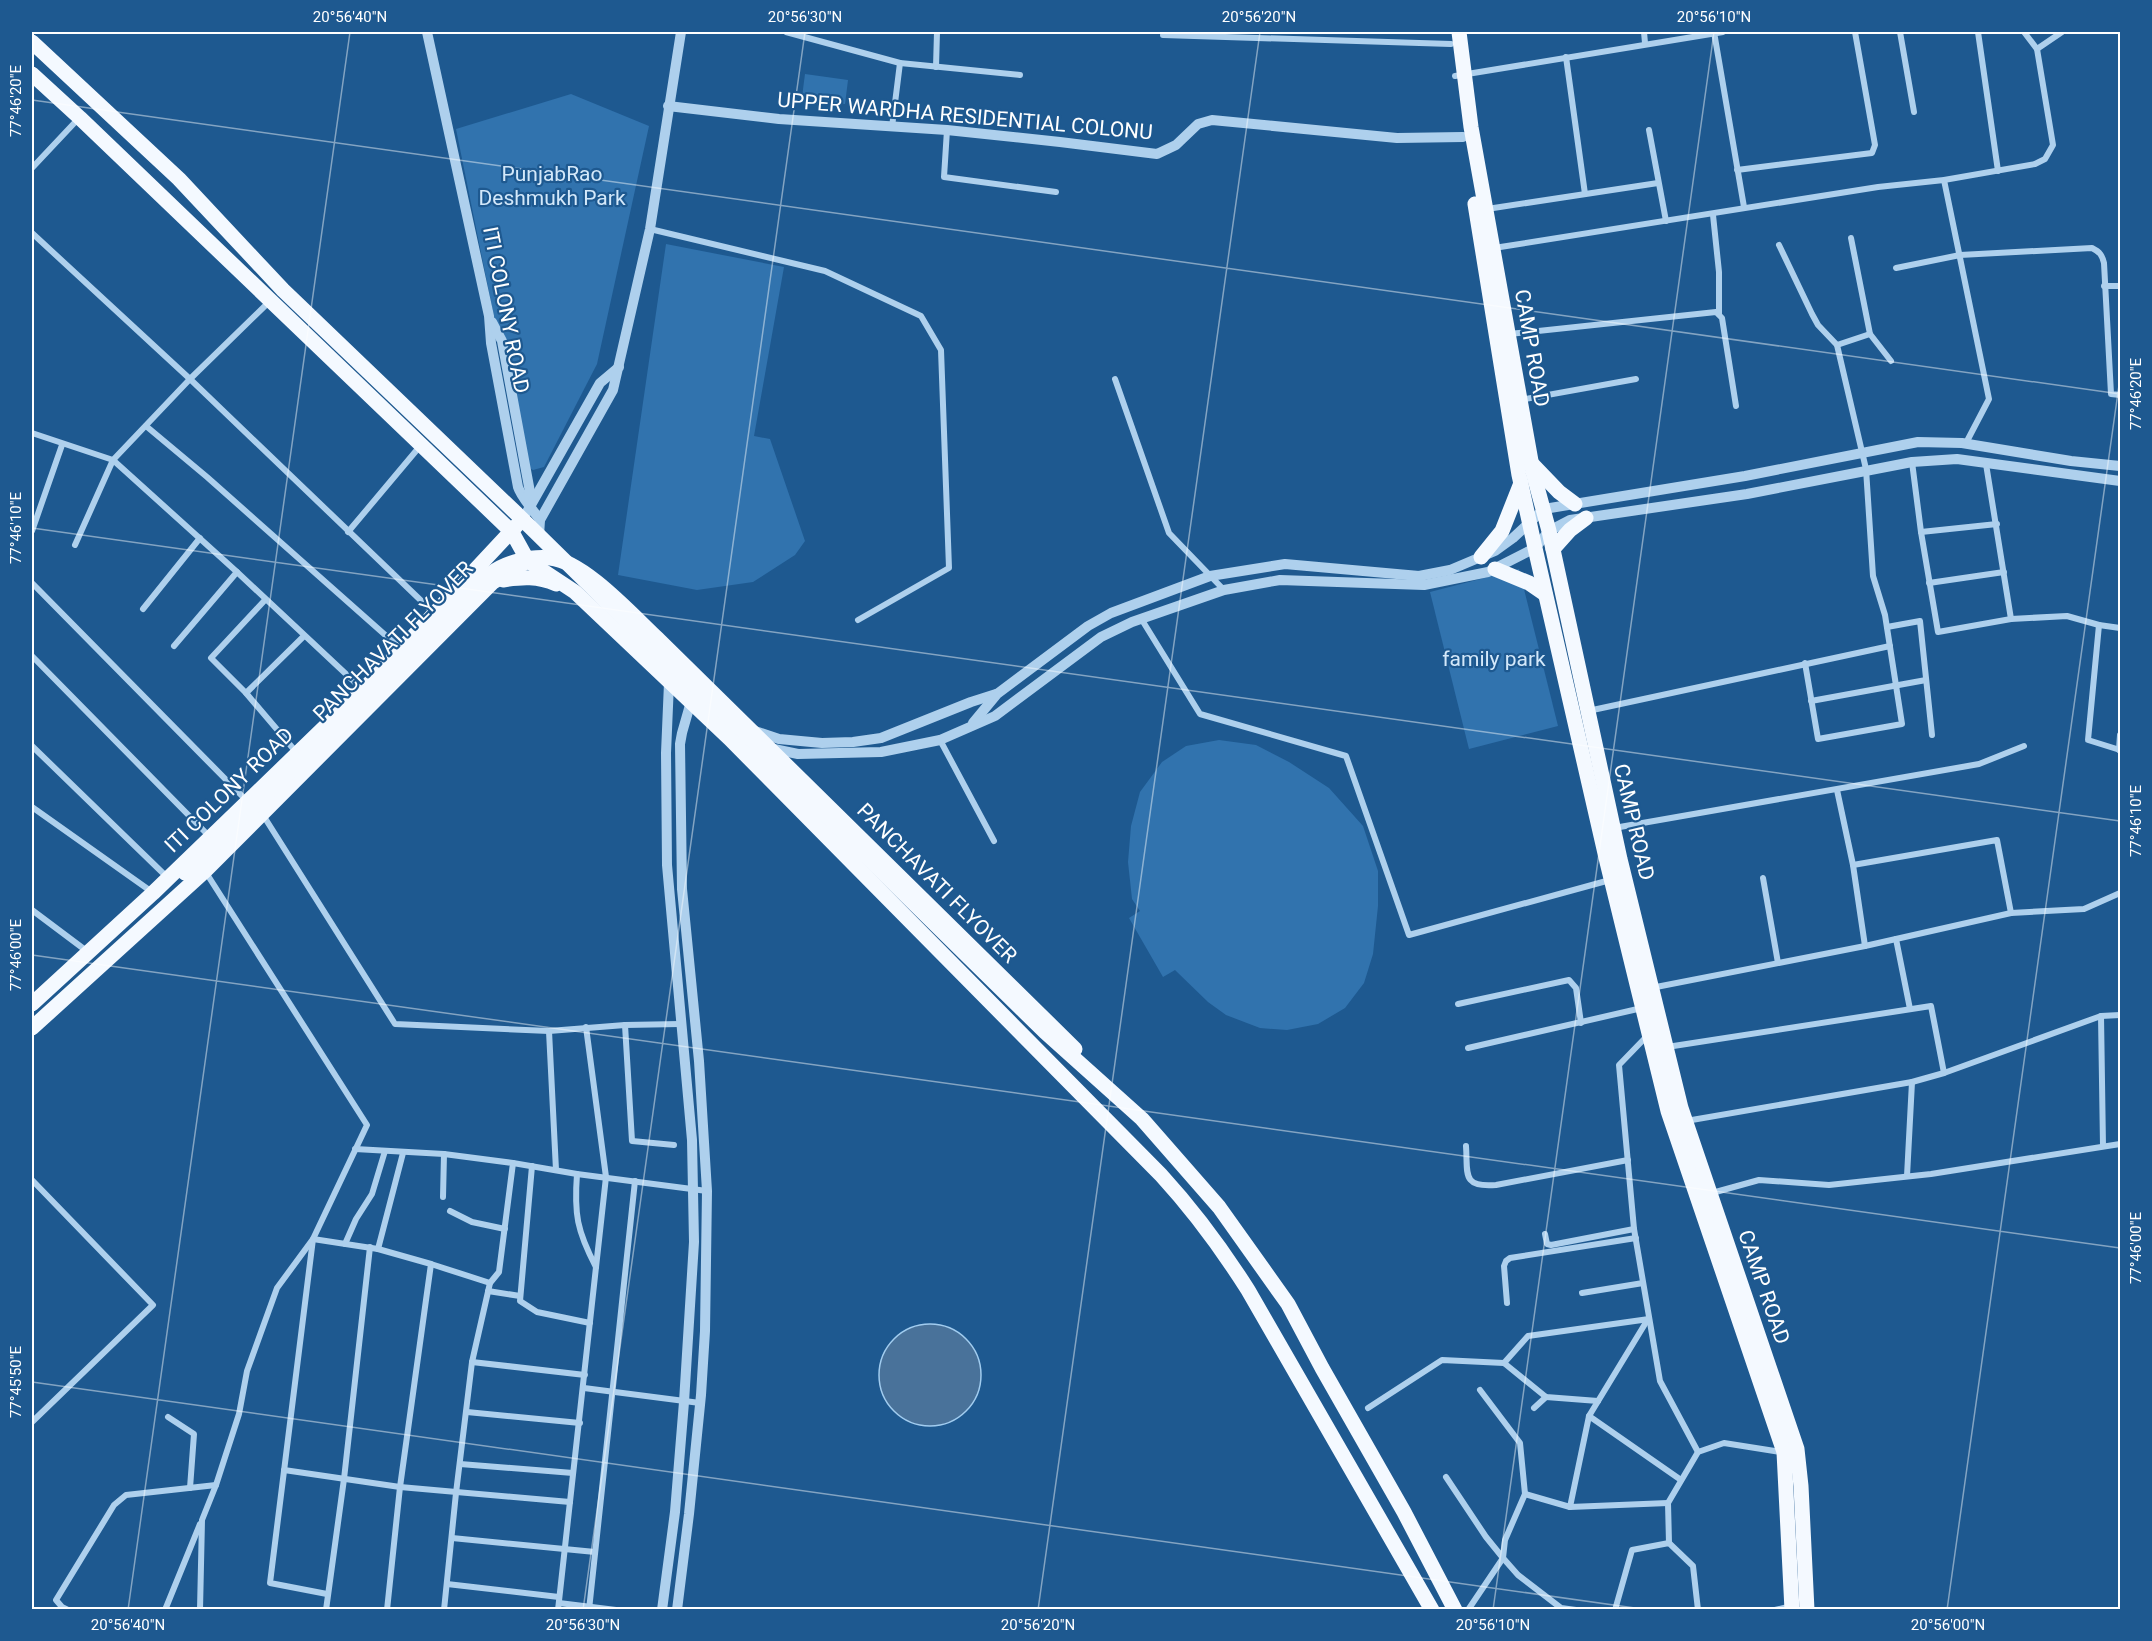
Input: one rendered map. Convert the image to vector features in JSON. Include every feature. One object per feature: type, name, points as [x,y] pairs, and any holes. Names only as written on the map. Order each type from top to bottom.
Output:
[{"type":"main road","name":"CAMP ROAD","points":[[1453,36],[1531,462],[1549,531],[1613,828],[1645,990],[1643,1008],[1649,1034],[1724,1255],[1797,1449],[1802,1486],[1799,1608]]},
{"type":"main road","points":[[32,42],[179,178],[415,427],[421,444],[526,534],[693,696],[729,738],[1120,1132],[1192,1209],[1223,1250],[1248,1290],[1432,1610]]},
{"type":"main road","points":[[32,74],[271,301],[415,427],[526,508],[528,561]]},
{"type":"main road","name":"CAMP ROAD","points":[[1460,75],[1463,136],[1521,483],[1545,594],[1611,880],[1645,990],[1666,1047],[1679,1123],[1710,1194],[1724,1255],[1784,1452],[1799,1608]]},
{"type":"main road","points":[[1531,462],[1551,485],[1575,504]]},
{"type":"main road","points":[[1481,557],[1502,531],[1521,483]]},
{"type":"main road","name":"ITI COLONY ROAD","points":[[32,1004],[161,885],[363,690],[434,613],[526,534],[526,508]]},
{"type":"main road","points":[[1553,549],[1570,530],[1587,518]]},
{"type":"main road","points":[[526,534],[528,561]]},
{"type":"main road","name":"PANCHAVATI FLYOVER","points":[[161,885],[172,884],[185,873],[483,580],[503,566],[524,559],[551,558],[566,563],[595,581],[752,737],[1075,1049],[1087,1070]]},
{"type":"main road","points":[[32,1028],[206,871],[494,582],[528,561]]},
{"type":"main road","points":[[528,561],[575,592],[672,676]]},
{"type":"main road","points":[[1495,569],[1529,583],[1545,594]]},
{"type":"main road","points":[[494,582],[520,577],[545,579],[575,592]]},
{"type":"main road","points":[[693,696],[752,737],[1045,1032],[1142,1119],[1219,1207],[1288,1304],[1404,1512],[1455,1610]]},
{"type":"main road","points":[[1418,1585],[1436,1575]]},
{"type":"street","name":"ITI COLONY ROAD","points":[[427,32],[489,316],[491,343],[518,487],[526,508],[540,520]]},
{"type":"street","points":[[526,534],[540,520],[613,390],[650,229],[681,32]]},
{"type":"street","points":[[786,32],[900,63],[1020,75]]},
{"type":"street","points":[[936,67],[937,32]]},
{"type":"street","points":[[1644,32],[1645,43]]},
{"type":"street","points":[[1714,32],[1744,207]]},
{"type":"street","points":[[1460,75],[1723,32]]},
{"type":"street","points":[[1737,170],[1872,153],[1875,145],[1855,32]]},
{"type":"street","points":[[1900,32],[1914,112]]},
{"type":"street","points":[[1978,32],[1998,171]]},
{"type":"street","points":[[1493,248],[1713,215],[1744,207],[1878,187],[1944,180],[2036,164],[2045,159],[2053,145],[2037,48],[2024,32]]},
{"type":"street","points":[[2037,48],[2061,32]]},
{"type":"street","points":[[1163,35],[1453,36]]},
{"type":"street","points":[[1566,57],[1585,194]]},
{"type":"street","points":[[892,127],[900,63]]},
{"type":"street","name":"UPPER WARDHA RESIDENTIAL COLONU","points":[[668,106],[779,119],[947,130],[1157,154],[1176,145],[1198,124],[1212,120],[1397,138],[1463,136]]},
{"type":"street","points":[[32,168],[80,118]]},
{"type":"street","points":[[947,130],[944,177],[1056,192]]},
{"type":"street","points":[[1649,130],[1666,221]]},
{"type":"street","points":[[1944,180],[1989,399],[1966,443]]},
{"type":"street","points":[[1486,209],[1658,183]]},
{"type":"street","points":[[1713,215],[1719,272],[1719,314],[1722,318],[1736,406]]},
{"type":"street","points":[[650,229],[825,271],[921,316],[941,350],[949,568],[858,620]]},
{"type":"street","points":[[32,233],[190,379],[434,613]]},
{"type":"street","points":[[1851,238],[1870,334],[1891,362]]},
{"type":"street","points":[[1779,244],[1818,325],[1837,345],[1866,469],[1873,576],[1887,627],[1902,724],[1818,739],[1804,663]]},
{"type":"street","points":[[1896,268],[1960,255],[2092,248],[2102,255],[2104,263],[2111,394],[2121,395]]},
{"type":"street","points":[[2104,286],[2121,286]]},
{"type":"street","points":[[75,545],[113,460],[190,379],[271,301]]},
{"type":"street","points":[[1508,334],[1712,311],[1719,314]]},
{"type":"street","points":[[1837,345],[1870,334]]},
{"type":"street","points":[[526,508],[600,383],[619,367]]},
{"type":"street","points":[[1115,379],[1169,533],[1224,590]]},
{"type":"street","points":[[1520,400],[1636,379]]},
{"type":"street","points":[[146,426],[401,649]]},
{"type":"street","points":[[32,433],[62,445],[113,460],[363,690]]},
{"type":"street","points":[[970,725],[997,694],[1075,634],[1102,617],[1210,576],[1285,564],[1419,576],[1450,570],[1495,551],[1544,509],[1745,476],[1918,442],[1966,443],[2071,461],[2121,466]]},
{"type":"street","points":[[348,532],[421,444]]},
{"type":"street","points":[[32,531],[62,445]]},
{"type":"street","points":[[729,738],[752,737],[798,754],[881,752],[940,740],[1002,712],[1101,637],[1132,622],[1224,590],[1280,580],[1424,585],[1488,572],[1535,548],[1549,531],[1570,520],[1747,494],[1866,469],[1912,462],[1957,459],[2121,481]]},
{"type":"street","points":[[1912,462],[1938,632],[2011,618],[2067,616],[2099,625],[2121,628]]},
{"type":"street","points":[[1986,464],[2011,618]]},
{"type":"street","points":[[1921,532],[1997,524]]},
{"type":"street","points":[[143,609],[200,538]]},
{"type":"street","points":[[174,646],[237,572]]},
{"type":"street","points":[[1929,584],[2004,572]]},
{"type":"street","points":[[32,583],[247,802]]},
{"type":"street","points":[[265,600],[211,658],[246,693],[297,753]]},
{"type":"street","points":[[1142,620],[1200,714],[1346,756],[1409,935],[1611,880]]},
{"type":"street","points":[[1887,627],[1920,621],[1932,735]]},
{"type":"street","points":[[2099,625],[2088,740],[2120,750],[2121,735]]},
{"type":"street","points":[[246,693],[304,636]]},
{"type":"street","points":[[1587,711],[1890,646]]},
{"type":"street","points":[[32,656],[210,838]]},
{"type":"street","points":[[662,1610],[675,1512],[694,1242],[692,1140],[667,865],[666,753],[672,676]]},
{"type":"street","points":[[1811,701],[1926,680]]},
{"type":"street","name":"PANCHAVATI FLYOVER","points":[[752,737],[822,742],[853,742],[881,738],[997,694]]},
{"type":"street","points":[[677,1610],[689,1514],[705,1331],[707,1191],[699,1061],[682,889],[680,744],[693,696]]},
{"type":"street","points":[[940,740],[994,841]]},
{"type":"street","points":[[32,746],[161,885]]},
{"type":"street","points":[[1613,828],[1979,764],[2024,746]]},
{"type":"street","points":[[1837,790],[1853,865],[1865,946]]},
{"type":"street","points":[[32,807],[161,885]]},
{"type":"street","points":[[262,814],[395,1024],[549,1031],[625,1025],[680,1024]]},
{"type":"street","points":[[1853,865],[1997,840],[2012,913]]},
{"type":"street","points":[[165,1610],[216,1485],[238,1414],[247,1371],[277,1288],[313,1239],[367,1125],[206,871]]},
{"type":"street","points":[[1763,878],[1778,963]]},
{"type":"street","points":[[1645,990],[1865,946],[2012,913],[2084,909],[2121,893]]},
{"type":"street","points":[[32,910],[89,952]]},
{"type":"street","points":[[1896,939],[1910,1010]]},
{"type":"street","points":[[675,963],[689,961]]},
{"type":"street","points":[[1458,1004],[1569,980],[1576,988],[1581,1023]]},
{"type":"street","points":[[1666,1047],[1931,1006],[1944,1073]]},
{"type":"street","points":[[1468,1048],[1643,1008]]},
{"type":"street","points":[[1679,1123],[1912,1083],[2101,1016],[2121,1015]]},
{"type":"street","points":[[2101,1016],[2103,1146]]},
{"type":"street","points":[[625,1025],[632,1141],[674,1145]]},
{"type":"street","points":[[559,1603],[606,1177],[586,1028]]},
{"type":"street","points":[[549,1031],[556,1170]]},
{"type":"street","points":[[1649,1034],[1619,1065],[1634,1228],[1660,1381],[1698,1452]]},
{"type":"street","points":[[1907,1176],[1912,1083]]},
{"type":"street","points":[[1710,1194],[1759,1180],[1828,1185],[1907,1176],[2121,1144]]},
{"type":"street","points":[[1466,1146],[1468,1177],[1471,1182],[1479,1186],[1496,1185],[1628,1160]]},
{"type":"street","points":[[355,1149],[444,1154],[707,1191]]},
{"type":"street","points":[[345,1244],[356,1219],[372,1194],[385,1151]]},
{"type":"street","points":[[378,1249],[403,1153]]},
{"type":"street","points":[[443,1197],[444,1154]]},
{"type":"street","points":[[444,1610],[472,1362],[490,1283],[499,1272],[513,1163]]},
{"type":"street","points":[[532,1166],[520,1301],[537,1312],[590,1323]]},
{"type":"street","points":[[578,1174],[575,1204],[582,1240],[596,1267]]},
{"type":"street","points":[[32,1180],[153,1305],[32,1422]]},
{"type":"street","points":[[590,1608],[635,1181]]},
{"type":"street","points":[[450,1211],[472,1222],[505,1229]]},
{"type":"street","points":[[1545,1234],[1547,1244],[1551,1245],[1634,1228]]},
{"type":"street","points":[[1507,1302],[1504,1266],[1510,1258],[1636,1238]]},
{"type":"street","points":[[313,1239],[370,1247],[490,1283]]},
{"type":"street","points":[[313,1239],[270,1583],[327,1594]]},
{"type":"street","points":[[326,1610],[344,1479],[370,1247]]},
{"type":"street","points":[[387,1610],[400,1487],[431,1264]]},
{"type":"street","points":[[1582,1293],[1643,1283]]},
{"type":"street","points":[[488,1291],[520,1296]]},
{"type":"street","points":[[1504,1363],[1528,1336],[1649,1319]]},
{"type":"street","points":[[1570,1507],[1589,1416],[1649,1319]]},
{"type":"street","points":[[1368,1408],[1442,1360],[1504,1363],[1546,1397],[1598,1401]]},
{"type":"street","points":[[472,1362],[585,1375]]},
{"type":"street","points":[[584,1388],[700,1403]]},
{"type":"street","points":[[1468,1610],[1503,1558],[1505,1540],[1525,1494],[1520,1443],[1480,1390]]},
{"type":"street","points":[[1534,1408],[1546,1397]]},
{"type":"street","points":[[467,1412],[580,1423]]},
{"type":"street","points":[[1589,1416],[1682,1480]]},
{"type":"street","points":[[168,1417],[191,1430],[195,1437],[190,1488]]},
{"type":"street","points":[[1698,1610],[1693,1566],[1669,1544],[1668,1503],[1698,1452],[1724,1443],[1784,1452]]},
{"type":"street","points":[[460,1464],[573,1473]]},
{"type":"street","points":[[284,1470],[400,1487],[570,1502]]},
{"type":"street","points":[[1446,1477],[1486,1537],[1518,1575],[1561,1608],[1576,1610]]},
{"type":"street","points":[[63,1609],[56,1600],[114,1505],[126,1495],[216,1485]]},
{"type":"street","points":[[1525,1494],[1570,1507],[1668,1503]]},
{"type":"street","points":[[200,1610],[202,1520]]},
{"type":"street","points":[[452,1538],[595,1552]]},
{"type":"street","points":[[1615,1610],[1632,1550],[1669,1544]]},
{"type":"street","points":[[447,1584],[590,1608],[616,1610]]},
{"type":"street","points":[[1775,1610],[1799,1608]]},
{"type":"green space","points":[[805,74],[848,80],[845,104],[802,97]]},
{"type":"green space","name":"PunjabRao Deshmukh Park","points":[[571,94],[649,126],[597,364],[544,467],[533,470],[524,465],[456,129]]},
{"type":"green space","points":[[666,244],[784,267],[754,436],[770,439],[805,541],[795,555],[753,582],[697,590],[618,575]]},
{"type":"green space","name":"family park","points":[[1519,569],[1558,726],[1469,749],[1430,592]]},
{"type":"green space","points":[[1219,740],[1256,745],[1289,762],[1329,788],[1363,826],[1378,871],[1378,906],[1373,954],[1364,983],[1345,1008],[1318,1024],[1287,1030],[1260,1028],[1226,1015],[1208,1002],[1175,970],[1163,977],[1129,918],[1140,911],[1132,899],[1128,862],[1131,826],[1140,792],[1162,762],[1186,746]]},
{"type":"shaded area","points":[[930,1324],[959,1332],[973,1346],[981,1375],[973,1404],[959,1418],[930,1426],[901,1418],[887,1404],[879,1375],[887,1346],[901,1332]]}]
